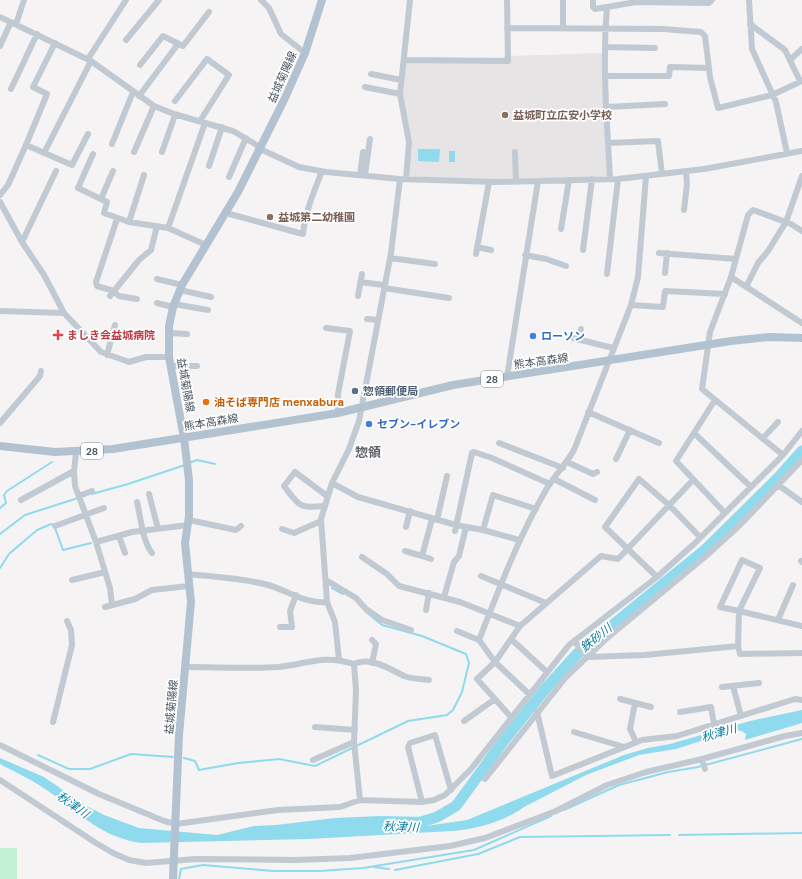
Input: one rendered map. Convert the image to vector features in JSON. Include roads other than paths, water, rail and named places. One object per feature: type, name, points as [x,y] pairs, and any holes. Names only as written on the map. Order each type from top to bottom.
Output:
[{"type":"main road","name":"益城菊陽線","points":[[173,879],[179,734],[191,602],[184,543],[188,523],[187,464],[184,438],[169,357],[168,333],[174,305],[181,287],[226,213],[260,148],[305,53],[322,0]]},
{"type":"main road","name":"熊本高森線","points":[[0,446],[76,452],[113,449],[338,413],[427,391],[507,377],[769,337],[802,338]]},
{"type":"street","points":[[0,46],[14,23],[24,0]]},
{"type":"street","points":[[44,153],[90,60],[126,0]]},
{"type":"street","points":[[126,40],[159,0]]},
{"type":"street","points":[[262,0],[269,8],[281,34],[305,53]]},
{"type":"street","points":[[339,660],[335,622],[327,602],[321,521],[323,506],[332,483],[353,440],[362,408],[390,258],[409,142],[400,94],[410,0]]},
{"type":"street","points":[[404,60],[508,61],[507,0]]},
{"type":"street","points":[[562,27],[563,0]]},
{"type":"street","points":[[593,0],[593,7],[595,10],[622,3],[709,3],[712,0]]},
{"type":"street","points":[[749,0],[752,49],[776,102],[787,153]]},
{"type":"street","points":[[607,8],[606,76],[610,178]]},
{"type":"street","points":[[140,65],[163,36],[183,46],[209,12]]},
{"type":"street","points":[[0,17],[90,60],[154,106],[175,115],[222,127],[246,138],[260,148],[299,167],[322,171],[403,179],[489,182],[618,179],[686,172],[787,153],[802,152]]},
{"type":"street","points":[[507,28],[562,27],[663,29],[701,32],[705,36],[709,68],[718,108],[772,95],[801,81],[785,50],[750,24]]},
{"type":"street","points":[[11,89],[37,34]]},
{"type":"street","points":[[0,195],[8,186],[47,94],[33,87],[55,43]]},
{"type":"street","points":[[112,144],[136,94],[178,44]]},
{"type":"street","points":[[606,47],[656,48]]},
{"type":"street","points":[[790,60],[802,49]]},
{"type":"street","points":[[168,228],[202,122],[229,75],[207,58],[175,101]]},
{"type":"street","points":[[606,76],[669,76],[670,67],[709,68]]},
{"type":"street","points":[[371,74],[401,80]]},
{"type":"street","points":[[365,87],[400,94]]},
{"type":"street","points":[[607,107],[665,104]]},
{"type":"street","points":[[134,152],[154,106]]},
{"type":"street","points":[[162,152],[175,115]]},
{"type":"street","points":[[209,166],[222,127]]},
{"type":"street","points":[[26,145],[72,165],[88,134]]},
{"type":"street","points":[[229,177],[246,138]]},
{"type":"street","points":[[363,175],[370,139]]},
{"type":"street","points":[[608,144],[658,141],[662,174]]},
{"type":"street","points":[[363,152],[363,175]]},
{"type":"street","points":[[515,152],[516,182]]},
{"type":"street","points":[[93,154],[78,188],[107,202],[104,213],[117,219],[129,222],[168,228],[206,245]]},
{"type":"street","points":[[22,242],[56,171]]},
{"type":"street","points":[[101,199],[114,171]]},
{"type":"street","points":[[226,213],[303,234],[303,224],[322,171]]},
{"type":"street","points":[[684,210],[687,184],[686,172]]},
{"type":"street","points":[[129,222],[144,175]]},
{"type":"street","points":[[479,640],[519,540],[552,481],[568,462],[574,450],[631,305],[638,277],[646,176]]},
{"type":"street","points":[[746,287],[758,263],[768,251],[786,222],[802,176]]},
{"type":"street","points":[[583,250],[592,179]]},
{"type":"street","points":[[607,274],[618,179]]},
{"type":"street","points":[[561,229],[569,180]]},
{"type":"street","points":[[507,377],[525,255],[538,181]]},
{"type":"street","points":[[476,254],[489,182]]},
{"type":"street","points":[[0,202],[22,242],[44,275],[64,313],[101,352],[129,362],[146,357],[169,357]]},
{"type":"street","points":[[783,455],[702,389],[710,332],[731,278],[748,215],[753,210],[786,222],[802,231]]},
{"type":"street","points":[[117,219],[96,282],[97,286],[119,296],[137,299]]},
{"type":"street","points":[[113,293],[139,260],[151,250],[157,226]]},
{"type":"street","points":[[477,247],[491,250]]},
{"type":"street","points":[[659,253],[736,259]]},
{"type":"street","points":[[665,273],[667,254]]},
{"type":"street","points":[[525,255],[546,259],[566,266]]},
{"type":"street","points":[[390,258],[435,264]]},
{"type":"street","points":[[358,296],[362,274]]},
{"type":"street","points":[[731,278],[802,323]]},
{"type":"street","points":[[156,279],[211,297]]},
{"type":"street","points":[[360,282],[449,298]]},
{"type":"street","points":[[631,305],[663,307],[664,291],[725,294]]},
{"type":"street","points":[[157,303],[208,310]]},
{"type":"street","points":[[0,311],[64,313]]},
{"type":"street","points":[[367,319],[378,320]]},
{"type":"street","points":[[107,354],[115,325]]},
{"type":"street","points":[[326,328],[350,331],[338,394],[338,413]]},
{"type":"street","points":[[581,329],[576,339],[613,348]]},
{"type":"street","points":[[168,333],[187,334]]},
{"type":"street","points":[[171,366],[197,366]]},
{"type":"street","points":[[0,423],[40,376],[41,371]]},
{"type":"street","points":[[715,400],[676,461],[725,513]]},
{"type":"street","points":[[588,412],[659,443]]},
{"type":"street","points":[[763,438],[778,422]]},
{"type":"street","points":[[616,459],[630,430]]},
{"type":"street","points":[[0,745],[99,794],[164,821],[176,824],[278,810],[340,806],[360,800],[422,802],[434,800],[451,790],[471,769],[547,672],[576,643],[657,577],[700,537],[783,455],[802,431]]},
{"type":"street","points":[[694,433],[751,487]]},
{"type":"street","points":[[499,443],[563,468]]},
{"type":"street","points":[[76,452],[74,471],[75,486],[96,542],[110,588],[112,605]]},
{"type":"street","points":[[455,528],[472,453],[474,452],[552,481],[595,500]]},
{"type":"street","points":[[485,779],[566,677],[606,639],[706,556],[740,525],[802,460]]},
{"type":"street","points":[[568,462],[592,474],[597,472]]},
{"type":"street","points":[[21,500],[74,471]]},
{"type":"street","points":[[323,506],[308,508],[299,505],[284,486],[295,472],[327,496]]},
{"type":"street","points":[[422,556],[435,519],[447,476]]},
{"type":"street","points":[[657,577],[605,527],[639,478],[669,505],[700,537]]},
{"type":"street","points":[[511,717],[477,679],[495,662],[520,626],[601,556],[618,559],[693,480]]},
{"type":"street","points":[[332,483],[358,498],[435,519],[455,528],[466,527],[483,530],[519,540]]},
{"type":"street","points":[[778,485],[802,502]]},
{"type":"street","points":[[79,496],[92,491]]},
{"type":"street","points":[[149,494],[158,529]]},
{"type":"street","points":[[483,530],[493,495],[536,509]]},
{"type":"street","points":[[137,502],[145,542],[152,553]]},
{"type":"street","points":[[55,526],[104,508]]},
{"type":"street","points":[[406,527],[410,512]]},
{"type":"street","points":[[282,529],[294,533],[321,521]]},
{"type":"street","points":[[96,542],[119,536],[188,523],[236,530],[241,526]]},
{"type":"street","points":[[444,597],[454,562],[459,556],[466,527]]},
{"type":"street","points":[[119,536],[125,553]]},
{"type":"street","points":[[405,551],[431,559]]},
{"type":"street","points":[[362,557],[387,574],[399,586],[444,597],[520,626]]},
{"type":"street","points":[[802,626],[778,620],[739,611],[720,607],[742,560],[760,568],[739,611],[738,646],[740,654],[802,653]]},
{"type":"street","points":[[72,580],[105,572]]},
{"type":"street","points":[[188,574],[267,585],[296,595],[306,601],[316,603],[327,602]]},
{"type":"street","points":[[481,576],[501,583],[546,603]]},
{"type":"street","points":[[326,580],[356,598],[366,609],[382,620],[411,630]]},
{"type":"street","points":[[778,620],[793,585]]},
{"type":"street","points":[[105,607],[136,599],[152,590],[189,586]]},
{"type":"street","points":[[426,610],[429,593]]},
{"type":"street","points":[[280,627],[292,627],[290,611],[296,595]]},
{"type":"street","points":[[53,722],[72,645],[71,630],[67,621]]},
{"type":"street","points":[[457,631],[479,640],[495,662],[529,694]]},
{"type":"street","points":[[511,639],[547,672]]},
{"type":"street","points":[[372,640],[376,644],[372,663]]},
{"type":"street","points":[[576,643],[587,656]]},
{"type":"street","points":[[587,656],[645,655],[738,646]]},
{"type":"street","points":[[185,667],[278,667],[323,659],[339,660],[354,664],[358,662],[372,663],[393,669],[404,676],[429,680]]},
{"type":"street","points":[[354,664],[356,690],[354,742],[360,800]]},
{"type":"street","points":[[722,687],[759,683]]},
{"type":"street","points":[[733,686],[740,716]]},
{"type":"street","points":[[464,721],[495,699]]},
{"type":"street","points":[[620,699],[651,707]]},
{"type":"street","points":[[537,712],[552,776],[642,740],[677,736],[795,699],[802,700]]},
{"type":"street","points":[[635,703],[630,729],[636,742]]},
{"type":"street","points":[[680,712],[711,707],[714,724]]},
{"type":"street","points":[[315,727],[355,730]]},
{"type":"street","points":[[574,732],[624,747]]},
{"type":"street","points":[[0,780],[113,853],[129,860],[146,863],[174,858],[296,860],[350,858],[450,846],[485,838],[556,810],[607,785],[646,772],[702,760],[785,736],[802,733]]},
{"type":"street","points":[[422,802],[408,748],[410,743],[434,735],[451,790]]},
{"type":"street","points":[[313,760],[354,742]]},
{"type":"street","points":[[702,760],[705,770]]},
{"type":"water","points":[[418,149],[440,149],[439,162],[418,161]]},
{"type":"water","points":[[449,151],[455,151],[455,162],[449,162]]},
{"type":"water","name":"秋津川","points":[[802,710],[802,723],[745,740],[746,734],[742,731],[735,730],[676,749],[639,755],[586,775],[499,821],[471,829],[452,831],[309,839],[141,843],[114,836],[103,830],[45,789],[0,764],[0,758],[44,777],[83,804],[104,815],[139,828],[217,835],[254,826],[335,818],[381,816],[423,817],[426,826],[467,820],[624,755],[648,748],[670,744],[750,721]]},
{"type":"waterway","name":"鉄砂川","points":[[411,825],[437,817],[456,806],[502,743],[546,688],[577,654],[706,549],[779,477],[802,451]]},
{"type":"waterway","points":[[189,463],[197,460],[215,464]]},
{"type":"waterway","points":[[0,508],[6,503],[4,495],[7,491],[52,462]]},
{"type":"waterway","points":[[92,494],[185,465]]},
{"type":"waterway","points":[[0,534],[25,515],[78,498]]},
{"type":"waterway","points":[[0,568],[9,554],[37,530],[51,524],[54,525],[63,550],[91,543]]},
{"type":"waterway","points":[[332,588],[343,594]]},
{"type":"waterway","points":[[184,758],[195,761],[199,770],[238,763],[279,759],[315,766],[408,721],[447,715],[453,710],[462,692],[469,663],[466,654],[422,636],[382,625],[365,611]]},
{"type":"waterway","points":[[564,810],[619,785],[668,772],[698,767],[802,739]]},
{"type":"waterway","points":[[38,755],[69,769],[90,769],[131,754],[173,757]]},
{"type":"waterway","points":[[179,879],[181,869],[203,865],[273,871],[320,871],[363,868],[474,850],[551,816]]},
{"type":"waterway","points":[[679,835],[802,833]]},
{"type":"waterway","points":[[395,870],[478,854],[520,837],[670,835]]},
{"type":"waterway","points":[[374,867],[389,869]]},
{"type":"place","name":"益城町立広安小学校","points":[[505,115]]},
{"type":"place","name":"益城第二幼稚園","points":[[270,217]]},
{"type":"place","name":"ましき会益城病院","points":[[58,335]]},
{"type":"place","name":"ローソン","points":[[533,336]]},
{"type":"place","name":"惣領郵便局","points":[[355,391]]},
{"type":"place","name":"油そば専門店 menxabura","points":[[206,402]]},
{"type":"place","name":"セブン-イレブン","points":[[369,424]]},
{"type":"district","name":"惣領","points":[[368,452]]}]
